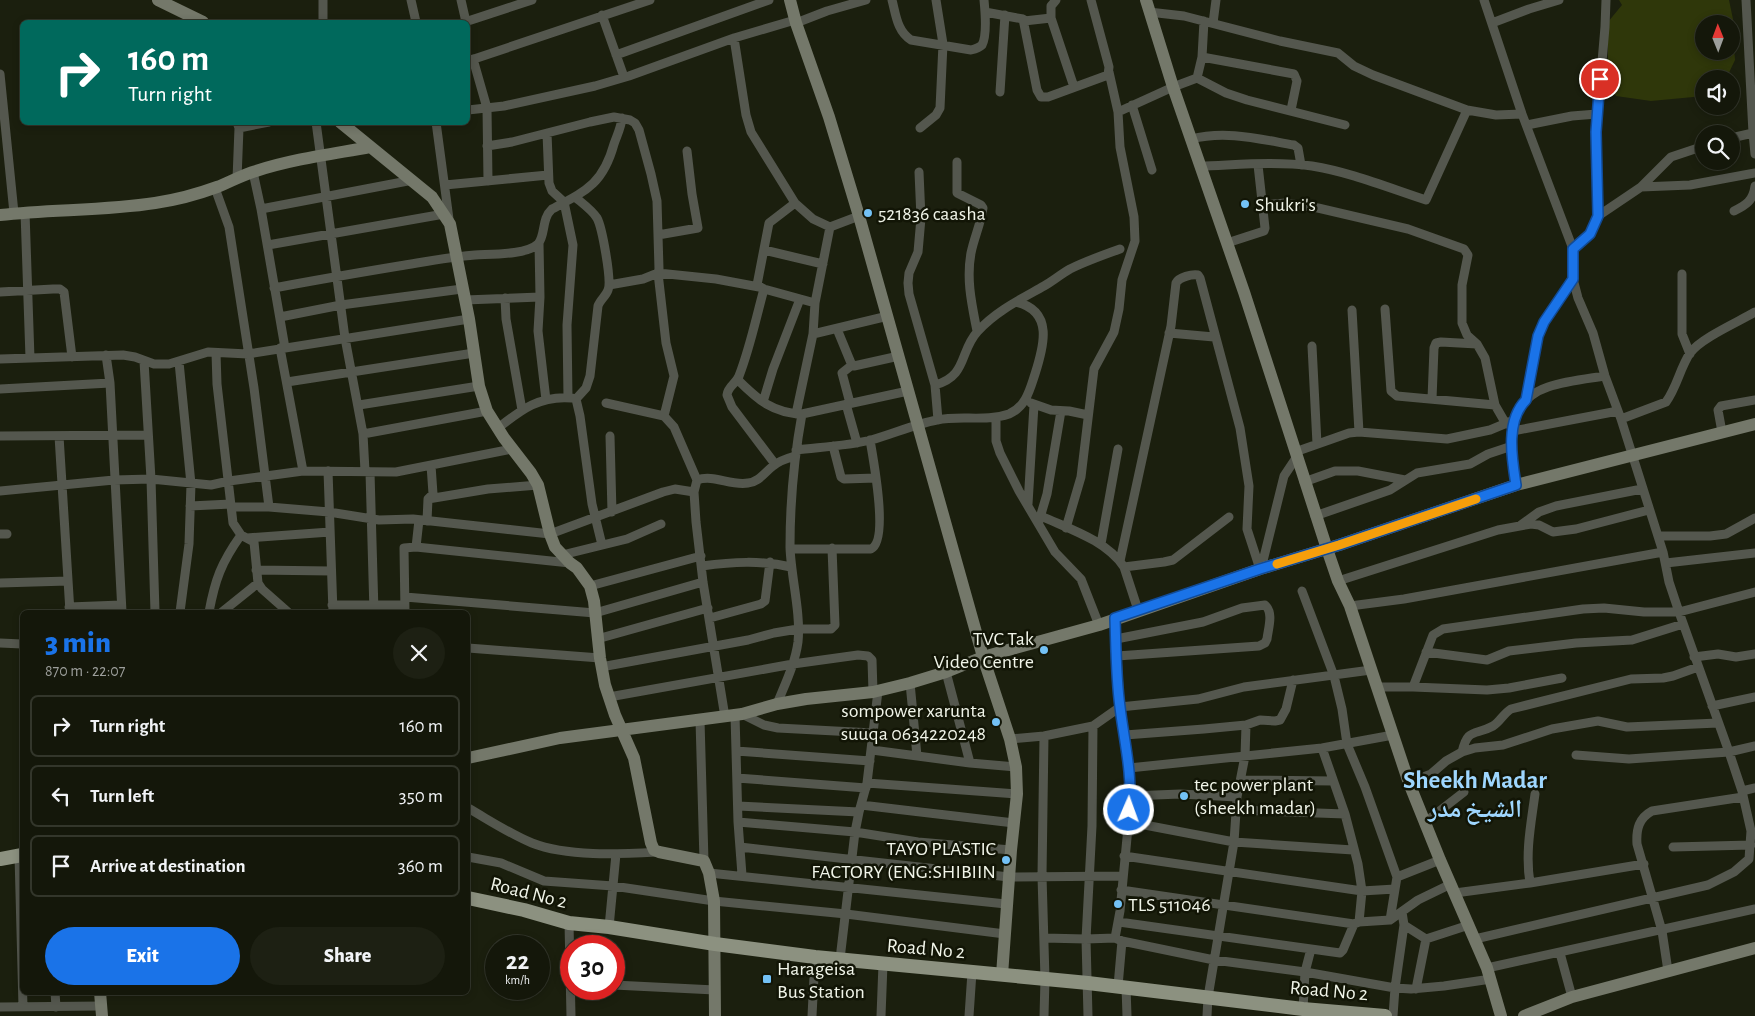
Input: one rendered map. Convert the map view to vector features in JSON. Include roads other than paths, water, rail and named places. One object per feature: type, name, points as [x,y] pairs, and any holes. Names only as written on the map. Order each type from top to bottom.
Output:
[{"type":"main road","points":[[0,859],[20,855]]},
{"type":"main road","name":"Road No 2","points":[[470,898],[524,910],[569,923],[609,927],[715,944],[815,957],[1088,983],[1331,1014],[1385,1016]]},
{"type":"street","points":[[158,0],[199,20]]},
{"type":"street","points":[[323,0],[324,20]]},
{"type":"street","points":[[411,0],[416,20]]},
{"type":"street","points":[[461,0],[466,20]]},
{"type":"street","points":[[470,20],[516,3],[532,0]]},
{"type":"street","points":[[488,181],[487,108],[470,60],[602,15],[628,4],[650,0]]},
{"type":"street","points":[[616,55],[769,0]]},
{"type":"street","points":[[790,0],[829,117],[859,216],[983,657],[1010,739],[1016,767],[1017,794],[1008,877],[1002,975]]},
{"type":"street","points":[[470,110],[595,86],[734,38],[796,21],[836,4],[866,0]]},
{"type":"street","points":[[892,0],[900,30],[911,40],[971,50],[981,46],[984,34],[984,0]]},
{"type":"street","points":[[920,128],[936,116],[940,108],[943,44],[936,0]]},
{"type":"street","points":[[1056,0],[1052,6],[1051,18],[1074,86]]},
{"type":"street","points":[[1066,528],[1081,477],[1094,369],[1114,332],[1122,280],[1135,241],[1134,217],[1120,147],[1118,112],[1091,0]]},
{"type":"street","points":[[1197,78],[1209,22],[1216,0]]},
{"type":"street","points":[[1475,938],[1708,886],[1752,860],[1751,845],[1753,831],[1729,752],[1679,612],[1663,552],[1619,415],[1580,303],[1573,279],[1573,249],[1522,114],[1484,0]]},
{"type":"street","points":[[1492,24],[1527,4],[1559,0]]},
{"type":"street","points":[[1573,249],[1590,234],[1598,216],[1597,114],[1606,0]]},
{"type":"street","points":[[1749,3],[1755,154]]},
{"type":"street","points":[[1148,6],[1280,41],[1338,53],[1354,66],[1373,75],[1468,110],[1496,115],[1522,114]]},
{"type":"street","points":[[1148,6],[1315,516],[1338,580],[1350,606],[1424,823],[1475,938],[1489,974],[1501,1016]]},
{"type":"street","points":[[985,12],[1021,18],[1024,21],[1051,18]]},
{"type":"street","points":[[602,15],[624,77]]},
{"type":"street","points":[[1000,92],[1005,15]]},
{"type":"street","points":[[1024,21],[1037,90],[1040,95],[1048,97],[1074,86],[1105,77],[1109,72]]},
{"type":"street","points":[[734,38],[748,125],[795,203],[813,219],[830,227],[859,216]]},
{"type":"street","points":[[1202,57],[1294,74],[1297,81],[1291,110]]},
{"type":"street","points":[[0,74],[3,140],[11,186],[25,242],[30,358]]},
{"type":"street","points":[[1118,112],[1173,86],[1197,78],[1233,96],[1345,126]]},
{"type":"street","points":[[1132,105],[1152,170]]},
{"type":"street","points":[[1200,166],[1314,166],[1362,179],[1426,200],[1468,110]]},
{"type":"street","points":[[1527,126],[1572,116],[1597,114]]},
{"type":"street","points":[[488,146],[614,117],[635,123],[639,130],[657,201],[658,273],[666,343],[674,376],[664,416]]},
{"type":"street","points":[[546,400],[538,331],[540,297],[538,243],[547,214],[552,209],[575,197],[602,175],[621,127],[622,118]]},
{"type":"street","points":[[237,178],[238,125]]},
{"type":"street","points":[[316,125],[345,338],[359,405],[368,471],[373,609]]},
{"type":"street","points":[[344,125],[432,197],[447,219]]},
{"type":"street","points":[[436,125],[445,185],[447,219],[469,319],[479,386],[487,411],[538,485],[555,547],[577,568],[590,586],[594,601],[600,663],[609,697],[634,758],[654,850],[706,867],[742,875],[1006,904]]},
{"type":"street","points":[[547,133],[548,175],[552,191],[564,202],[573,245],[567,325],[572,398],[580,416],[595,517],[602,545]]},
{"type":"street","points":[[1740,136],[1754,133]]},
{"type":"street","points":[[1191,139],[1208,134],[1230,134],[1294,145],[1298,148],[1301,165]]},
{"type":"street","points":[[0,215],[106,209],[155,204],[215,188],[253,172],[320,156],[370,147]]},
{"type":"street","points":[[1598,216],[1641,187],[1671,157],[1695,149]]},
{"type":"street","points":[[658,235],[698,228],[687,151]]},
{"type":"street","points":[[957,162],[957,193],[981,205],[983,208],[972,251],[969,274],[977,331]]},
{"type":"street","points":[[1227,243],[1264,231],[1265,225],[1258,165]]},
{"type":"street","points":[[253,172],[268,245],[280,317],[287,382],[303,470]]},
{"type":"street","points":[[919,172],[920,226],[918,252],[908,283],[935,385],[938,420]]},
{"type":"street","points":[[1641,187],[1690,185],[1755,173]]},
{"type":"street","points":[[445,185],[548,175]]},
{"type":"street","points":[[261,209],[413,180]]},
{"type":"street","points":[[0,186],[11,186]]},
{"type":"street","points":[[1734,212],[1747,204],[1753,196],[1755,186]]},
{"type":"street","points":[[215,188],[230,228],[269,507]]},
{"type":"street","points":[[498,428],[527,406],[546,400],[572,398],[586,388],[590,376],[598,306],[609,290],[610,285],[601,226],[596,216],[575,197]]},
{"type":"street","points":[[775,464],[732,407],[727,395],[729,388],[738,380],[744,362],[761,288],[757,282],[769,223],[795,203]]},
{"type":"street","points":[[1262,204],[1286,204],[1318,208],[1408,229],[1464,249],[1468,255],[1462,284],[1462,322],[1467,335],[1477,344],[1485,358],[1495,405],[1510,422],[1513,431],[1512,446],[1516,485]]},
{"type":"street","points":[[268,245],[330,234],[447,219]]},
{"type":"street","points":[[777,704],[793,664],[798,642],[790,549],[795,453],[799,414],[813,334],[815,303],[830,227]]},
{"type":"street","points":[[274,288],[456,257],[508,253],[524,250],[538,243]]},
{"type":"street","points":[[935,385],[951,379],[961,364],[977,331],[1002,310],[1047,285],[1068,270],[1120,249]]},
{"type":"street","points":[[764,250],[823,264]]},
{"type":"street","points":[[610,285],[643,279],[658,273],[716,279],[761,288],[815,303]]},
{"type":"street","points":[[1122,564],[1169,333],[1176,283],[1179,278],[1195,274],[1200,278],[1214,337],[1240,428],[1249,486],[1247,530],[1260,569]]},
{"type":"street","points":[[1682,274],[1682,334],[1690,354]]},
{"type":"street","points":[[1526,400],[1538,336],[1544,322],[1573,279]]},
{"type":"street","points":[[0,292],[60,289],[64,292],[72,357]]},
{"type":"street","points":[[280,317],[341,305],[463,294],[505,298],[540,297]]},
{"type":"street","points":[[505,298],[506,319],[522,410]]},
{"type":"street","points":[[763,402],[773,369],[800,299]]},
{"type":"street","points":[[697,480],[705,478],[732,484],[749,483],[760,478],[775,464],[795,453],[870,440],[938,420],[996,416],[1010,413],[1026,400],[1042,350],[1043,329],[1035,312],[1023,303],[1016,302]]},
{"type":"street","points":[[1385,309],[1389,386],[1391,391],[1397,396],[1495,405]]},
{"type":"street","points":[[1352,310],[1359,432]]},
{"type":"street","points":[[1513,431],[1619,415],[1666,402],[1690,354],[1698,345],[1755,312]]},
{"type":"street","points":[[813,334],[888,316]]},
{"type":"street","points":[[0,359],[129,356],[161,364],[179,362],[204,353],[248,354],[469,319]]},
{"type":"street","points":[[837,328],[852,365]]},
{"type":"street","points":[[1169,333],[1214,337]]},
{"type":"street","points":[[1432,399],[1434,348],[1436,343],[1477,344]]},
{"type":"street","points":[[1312,346],[1317,444]]},
{"type":"street","points":[[216,353],[217,384],[233,523],[244,537],[254,542],[258,583],[262,589],[286,610]]},
{"type":"street","points":[[287,382],[474,353]]},
{"type":"street","points":[[59,436],[69,610],[122,609],[110,383],[106,356]]},
{"type":"street","points":[[857,443],[842,375],[843,371],[852,365],[857,366],[899,356]]},
{"type":"street","points":[[144,361],[151,479],[155,610]]},
{"type":"street","points":[[179,362],[191,484],[189,544],[180,610]]},
{"type":"street","points":[[1260,569],[1284,476],[1296,455],[1317,444],[1359,432],[1447,439],[1490,430],[1510,422],[1520,406],[1535,392],[1550,387],[1605,376]]},
{"type":"street","points":[[738,380],[763,402],[774,409],[789,414],[799,414],[908,391]]},
{"type":"street","points":[[0,389],[110,383]]},
{"type":"street","points":[[359,405],[479,386]]},
{"type":"street","points":[[1026,400],[1034,405],[1051,410],[1088,415]]},
{"type":"street","points":[[1722,432],[1718,410],[1720,406],[1755,400]]},
{"type":"street","points":[[606,403],[664,416],[674,428],[697,480],[694,492],[701,561],[718,677],[734,715],[742,875]]},
{"type":"street","points":[[1028,506],[1034,405]]},
{"type":"street","points":[[363,434],[487,411]]},
{"type":"street","points":[[1040,520],[1053,464],[1061,411]]},
{"type":"street","points":[[996,416],[996,441],[1000,453],[1028,506],[1040,520],[1056,552],[1081,579],[1099,624]]},
{"type":"street","points":[[470,758],[560,738],[734,715],[806,699],[876,692],[946,672],[983,657],[1099,624],[1516,485],[1755,424]]},
{"type":"street","points":[[0,436],[148,435]]},
{"type":"street","points":[[610,436],[612,512]]},
{"type":"street","points":[[790,549],[871,549],[878,542],[879,516],[870,440]]},
{"type":"street","points":[[833,446],[841,477],[844,479],[876,478]]},
{"type":"street","points":[[1315,516],[1390,490],[1417,473],[1470,464],[1488,454],[1512,446]]},
{"type":"street","points":[[0,491],[114,480],[151,479],[215,485],[229,481],[303,470],[396,472],[512,449]]},
{"type":"street","points":[[1101,544],[1118,449]]},
{"type":"street","points":[[416,547],[428,499],[433,494],[432,465]]},
{"type":"street","points":[[328,471],[332,609],[373,609],[405,605],[595,613],[704,582]]},
{"type":"street","points":[[1304,482],[1335,471],[1358,471],[1405,480]]},
{"type":"street","points":[[428,499],[488,489],[538,485]]},
{"type":"street","points":[[190,506],[232,505],[269,507],[329,512],[379,520],[405,518],[550,534],[675,489],[694,492]]},
{"type":"street","points":[[1520,525],[1539,512],[1556,506],[1642,489]]},
{"type":"street","points":[[1338,580],[1498,530],[1520,525],[1539,525],[1553,532],[1576,529],[1649,510]]},
{"type":"street","points":[[1122,564],[1173,560],[1229,517]]},
{"type":"street","points":[[1658,536],[1710,536],[1726,534],[1755,518]]},
{"type":"street","points":[[1040,520],[1066,528],[1101,544],[1122,564],[1138,610]]},
{"type":"street","points":[[405,605],[404,548],[416,547],[566,559],[602,545],[628,539],[661,524]]},
{"type":"street","points":[[210,610],[218,576],[226,556],[244,537],[330,532]]},
{"type":"street","points":[[470,648],[600,663],[714,646],[798,629],[831,629],[835,625],[832,548]]},
{"type":"street","points":[[1350,606],[1404,599],[1663,552]]},
{"type":"street","points":[[1666,563],[1755,553]]},
{"type":"street","points":[[590,586],[701,561],[770,562],[791,567]]},
{"type":"street","points":[[597,639],[709,613],[761,604],[765,600],[770,562]]},
{"type":"street","points":[[256,570],[331,572]]},
{"type":"street","points":[[0,583],[68,581]]},
{"type":"street","points":[[224,610],[258,583]]},
{"type":"street","points":[[1302,591],[1334,676],[1342,709],[1347,744],[1366,787],[1398,877],[1394,889],[1394,902],[1390,920]]},
{"type":"street","points":[[1413,687],[1433,635],[1444,629],[1583,609],[1604,608],[1639,612],[1679,612],[1755,592]]},
{"type":"street","points":[[1116,639],[1203,622],[1242,608],[1265,605],[1270,614],[1267,639],[1265,643],[1259,646],[1117,656]]},
{"type":"street","points":[[1115,618],[1120,707],[1125,735],[1131,796],[1122,876],[1118,940],[1122,987],[1127,1016]]},
{"type":"street","points":[[1426,652],[1487,660],[1508,651],[1576,643],[1632,640],[1683,624]]},
{"type":"street","points":[[0,644],[20,644]]},
{"type":"street","points":[[1694,657],[1718,654],[1736,657],[1755,654]]},
{"type":"street","points":[[609,697],[835,658],[868,656],[872,660],[876,692],[872,750],[856,832],[840,959]]},
{"type":"street","points":[[1462,752],[1464,742],[1468,736],[1495,725],[1503,714],[1511,709],[1631,679],[1673,676],[1698,667]]},
{"type":"street","points":[[1010,739],[1044,736],[1093,726],[1120,707],[1198,699],[1244,687],[1371,670]]},
{"type":"street","points":[[946,672],[970,763]]},
{"type":"street","points":[[1377,687],[1488,690],[1562,678]]},
{"type":"street","points":[[1125,735],[1246,725],[1260,720],[1275,721],[1282,719],[1293,680]]},
{"type":"street","points":[[910,683],[917,756]]},
{"type":"street","points":[[1712,706],[1755,697]]},
{"type":"street","points":[[734,715],[778,728],[873,734]]},
{"type":"street","points":[[700,720],[706,867],[714,901],[715,1016]]},
{"type":"street","points":[[1409,782],[1431,774],[1446,761],[1462,752],[1475,748],[1503,745],[1552,729],[1589,722],[1605,722],[1632,727],[1718,723]]},
{"type":"street","points":[[1207,1016],[1208,997],[1222,906],[1234,842],[1238,797],[1245,756],[1246,725]]},
{"type":"street","points":[[1088,1016],[1086,939],[1092,826],[1093,726]]},
{"type":"street","points":[[1129,768],[1322,748],[1393,735]]},
{"type":"street","points":[[1044,736],[1042,876],[1045,979],[1044,1016]]},
{"type":"street","points":[[1576,755],[1629,759],[1729,752],[1755,746]]},
{"type":"street","points":[[1119,922],[1311,950],[1342,952],[1357,923],[1362,891],[1358,864],[1345,814],[1322,748]]},
{"type":"street","points":[[872,750],[1016,767]]},
{"type":"street","points":[[736,751],[870,761]]},
{"type":"street","points":[[737,778],[1017,794]]},
{"type":"street","points":[[1241,780],[1333,780]]},
{"type":"street","points":[[1668,971],[1662,931],[1636,837],[1640,822],[1652,810],[1742,794],[1755,788]]},
{"type":"street","points":[[1424,823],[1464,792]]},
{"type":"street","points":[[1131,796],[1180,794],[1238,797]]},
{"type":"street","points":[[1530,883],[1527,868],[1528,850],[1535,794]]},
{"type":"street","points":[[738,806],[860,808],[1014,823]]},
{"type":"street","points":[[470,809],[534,843],[555,850],[616,854],[659,852]]},
{"type":"street","points":[[1237,810],[1345,814]]},
{"type":"street","points":[[738,822],[856,832],[918,842],[1011,850]]},
{"type":"street","points":[[1129,822],[1234,842],[1353,850]]},
{"type":"street","points":[[1673,846],[1751,845]]},
{"type":"street","points":[[740,847],[1008,877],[1122,876]]},
{"type":"street","points":[[609,927],[616,854]]},
{"type":"street","points":[[1124,856],[1362,891],[1394,889]]},
{"type":"street","points":[[470,857],[501,863],[544,881],[613,886],[714,901],[846,914],[1005,934]]},
{"type":"street","points":[[1398,877],[1440,860]]},
{"type":"street","points":[[1121,890],[1222,906],[1357,923],[1390,920],[1418,900],[1453,888],[1530,883],[1644,864]]},
{"type":"street","points":[[1044,938],[1118,940],[1214,960],[1305,972],[1395,988],[1416,988],[1444,986],[1560,953],[1755,910]]},
{"type":"street","points":[[1393,1016],[1404,925],[1402,912]]},
{"type":"street","points":[[569,923],[569,935]]},
{"type":"street","points":[[1404,925],[1426,939]]},
{"type":"street","points":[[1426,939],[1469,925]]},
{"type":"street","points":[[1416,988],[1426,939]]},
{"type":"street","points":[[1524,1016],[1572,997],[1755,948]]},
{"type":"street","points":[[1303,1009],[1305,972],[1311,950]]},
{"type":"street","points":[[1560,953],[1572,997]]},
{"type":"street","points":[[812,1016],[815,957]]},
{"type":"street","points":[[881,1016],[883,964]]},
{"type":"street","points":[[969,1016],[972,972]]},
{"type":"street","points":[[625,986],[715,990]]},
{"type":"street","points":[[23,995],[23,1007]]},
{"type":"street","points":[[55,995],[56,1007]]},
{"type":"street","points":[[0,1007],[56,1007],[102,1011],[100,995]]},
{"type":"street","points":[[571,1000],[571,1016]]},
{"type":"place","name":"Shukri's","points":[[1245,204]]},
{"type":"place","name":"521836 caasha","points":[[868,213]]},
{"type":"place","name":"TVC Tak Video Centre","points":[[1044,650]]},
{"type":"place","name":"sompower xarunta suuqa 0634220248","points":[[996,722]]},
{"type":"place","name":"tec power plant (sheekh madar)","points":[[1184,796]]},
{"type":"place","name":"TAYO PLASTIC FACTORY (ENG:SHIBIIN","points":[[1006,860]]},
{"type":"place","name":"TLS 511046","points":[[1118,904]]},
{"type":"place","name":"Harageisa Bus Station","points":[[767,979]]},
{"type":"district","name":"Sheekh Madar الشيخ مدر","points":[[1475,794]]}]
